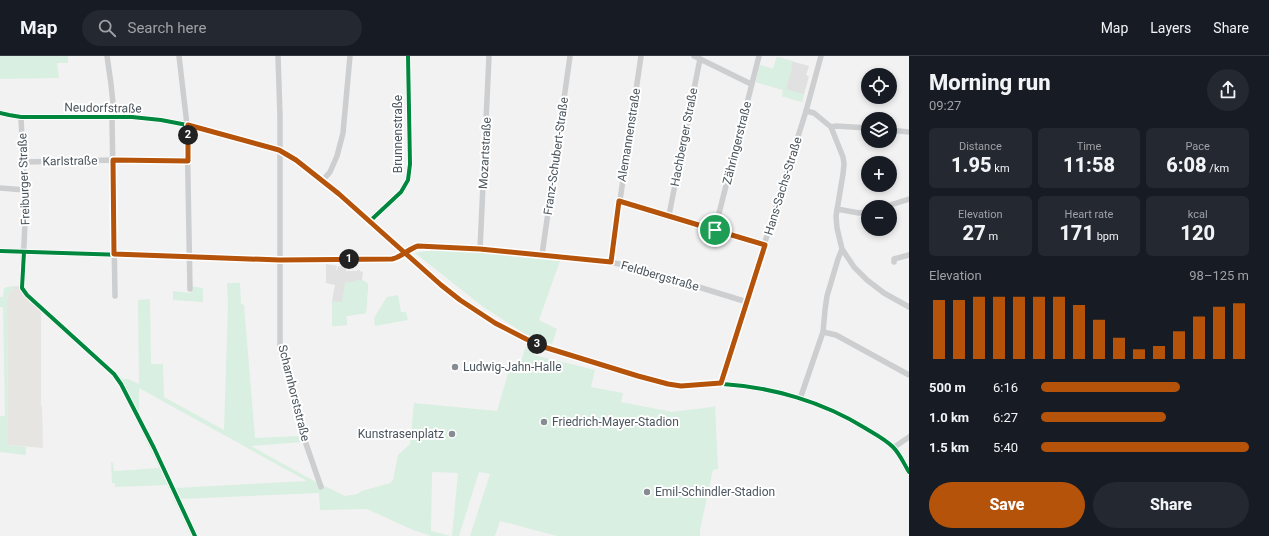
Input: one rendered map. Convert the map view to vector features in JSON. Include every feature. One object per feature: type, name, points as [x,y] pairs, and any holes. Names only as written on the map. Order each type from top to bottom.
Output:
[{"type":"street","points":[[107,56],[114,113],[112,116],[115,296]]},
{"type":"street","points":[[179,56],[188,125],[188,256],[190,289]]},
{"type":"street","name":"Scharnhorststraße","points":[[278,56],[280,348],[304,438],[321,487]]},
{"type":"street","points":[[323,180],[330,172],[337,156],[343,133],[350,56]]},
{"type":"street","name":"Brunnenstraße","points":[[370,221],[401,192],[408,180],[410,164],[408,56]]},
{"type":"street","name":"Mozartstraße","points":[[480,249],[489,56]]},
{"type":"street","name":"Franz-Schubert-Straße","points":[[542,255],[570,56]]},
{"type":"street","name":"Alemannenstraße","points":[[611,262],[641,56]]},
{"type":"street","points":[[694,56],[751,84]]},
{"type":"street","name":"Zähringerstraße","points":[[715,230],[759,56]]},
{"type":"street","name":"Hans-Sachs-Straße","points":[[721,383],[806,111],[821,56]]},
{"type":"street","name":"Hachberger Straße","points":[[669,215],[700,58]]},
{"type":"street","points":[[806,111],[814,113],[832,127],[843,157],[844,164],[836,216],[842,249],[854,267],[867,280],[884,293],[909,307]]},
{"type":"street","name":"Neudorfstraße","points":[[0,113],[22,117],[112,116],[161,120],[188,125],[279,150],[296,160],[323,180],[441,285],[460,300],[495,323],[526,339],[544,347],[668,384],[681,386],[721,383],[778,392],[835,411],[882,438],[894,448]]},
{"type":"street","name":"Freiburger Straße","points":[[22,117],[26,201],[22,288],[27,295],[75,339]]},
{"type":"street","points":[[832,127],[861,128]]},
{"type":"street","points":[[897,131],[909,132]]},
{"type":"street","name":"Karlstraße","points":[[24,162],[113,160],[188,161]]},
{"type":"street","points":[[0,188],[25,190]]},
{"type":"street","points":[[897,203],[909,199]]},
{"type":"street","points":[[619,201],[765,245]]},
{"type":"street","points":[[837,209],[861,213]]},
{"type":"street","name":"Feldbergstraße","points":[[0,251],[280,260],[392,259],[397,258],[410,249],[418,246],[480,249],[611,262],[747,302]]},
{"type":"street","points":[[800,399],[823,332],[824,310],[827,296],[842,249]]},
{"type":"street","points":[[894,262],[894,259],[909,255]]},
{"type":"street","points":[[823,332],[836,335],[909,376]]},
{"type":"street","points":[[909,437],[894,448],[909,472]]},
{"type":"shaded area","points":[[777,57],[809,66],[806,75],[809,76],[802,102],[782,96],[783,90],[756,82],[760,65],[773,69]]},
{"type":"shaded area","points":[[326,264],[337,266],[336,270],[338,266],[346,267],[346,271],[360,270],[363,272],[362,280],[368,284],[366,313],[346,316],[347,325],[332,326],[332,301],[335,285],[326,283]]},
{"type":"shaded area","points":[[14,286],[19,286],[24,295],[41,310],[41,406],[43,448],[8,445],[7,300],[9,292],[14,289]]},
{"type":"green space","points":[[0,56],[68,56],[68,63],[57,63],[59,78],[0,79]]},
{"type":"green space","points":[[777,57],[793,61],[786,89],[804,94],[802,102],[782,96],[783,90],[756,82],[760,65],[773,69]]},
{"type":"green space","points":[[438,249],[560,261],[539,320],[557,329],[552,344],[525,334],[482,306],[415,253]]},
{"type":"green space","points":[[362,280],[368,284],[366,313],[346,316],[347,325],[332,326],[332,301],[342,302],[345,282],[353,282]]},
{"type":"green space","points":[[227,283],[240,283],[241,304],[244,305],[255,438],[301,436],[303,442],[251,446],[316,482],[345,496],[357,494],[362,491],[390,483],[393,480],[398,455],[410,444],[414,403],[497,411],[510,367],[522,359],[525,348],[534,351],[534,355],[595,370],[591,387],[623,393],[621,402],[672,412],[715,406],[718,469],[713,470],[700,536],[557,536],[500,521],[495,536],[470,536],[490,474],[479,472],[459,536],[452,536],[458,473],[432,472],[431,531],[451,536],[431,536],[413,530],[367,509],[320,510],[319,493],[180,499],[197,536],[191,536],[167,485],[115,487],[115,483],[112,483],[111,462],[113,463],[114,471],[159,468],[118,384],[98,361],[67,334],[70,331],[123,379],[128,379],[139,384],[138,300],[150,299],[151,364],[163,364],[164,397],[224,430],[228,304]],"holes":[[[139,388],[307,481],[175,488],[139,414]]]},
{"type":"green space","points":[[14,286],[14,289],[9,292],[7,300],[8,445],[26,447],[26,455],[0,452],[0,416],[5,416],[3,307],[0,307],[0,297],[3,297],[4,288]]},
{"type":"green space","points":[[191,286],[203,288],[203,302],[173,300],[173,291],[191,293]]},
{"type":"green space","points":[[398,295],[401,312],[406,312],[408,320],[375,326],[374,318],[387,297]]},
{"type":"cycle path","points":[[370,221],[401,192],[408,180],[410,164],[408,56]]},
{"type":"cycle path","points":[[0,113],[21,117],[132,117],[161,120],[187,125],[279,150],[296,160],[323,180],[441,285],[477,312],[503,328],[555,351],[665,383],[680,385],[716,384],[760,388],[815,403],[849,419],[887,442],[898,453],[909,472]]},
{"type":"cycle path","points":[[0,251],[280,260],[392,259],[405,253]]},
{"type":"cycle path","points":[[24,252],[22,288],[27,295],[114,374],[121,384],[154,448],[195,536]]},
{"type":"place","name":"Ludwig-Jahn-Halle","points":[[455,367]]},
{"type":"place","name":"Friedrich-Mayer-Stadion","points":[[544,422]]},
{"type":"place","name":"Kunstrasenplatz","points":[[452,434]]},
{"type":"place","name":"Emil-Schindler-Stadion","points":[[647,492]]},
{"type":"route","points":[[715,230],[619,201],[611,262],[480,249],[418,246],[413,247],[410,249],[405,253],[401,256],[392,259],[280,260],[114,254],[113,160],[188,161],[188,125],[279,150],[312,171],[323,180],[405,253],[416,262],[441,285],[460,300],[495,323],[544,347],[638,376],[681,386],[721,383],[765,245],[715,230]]}]
